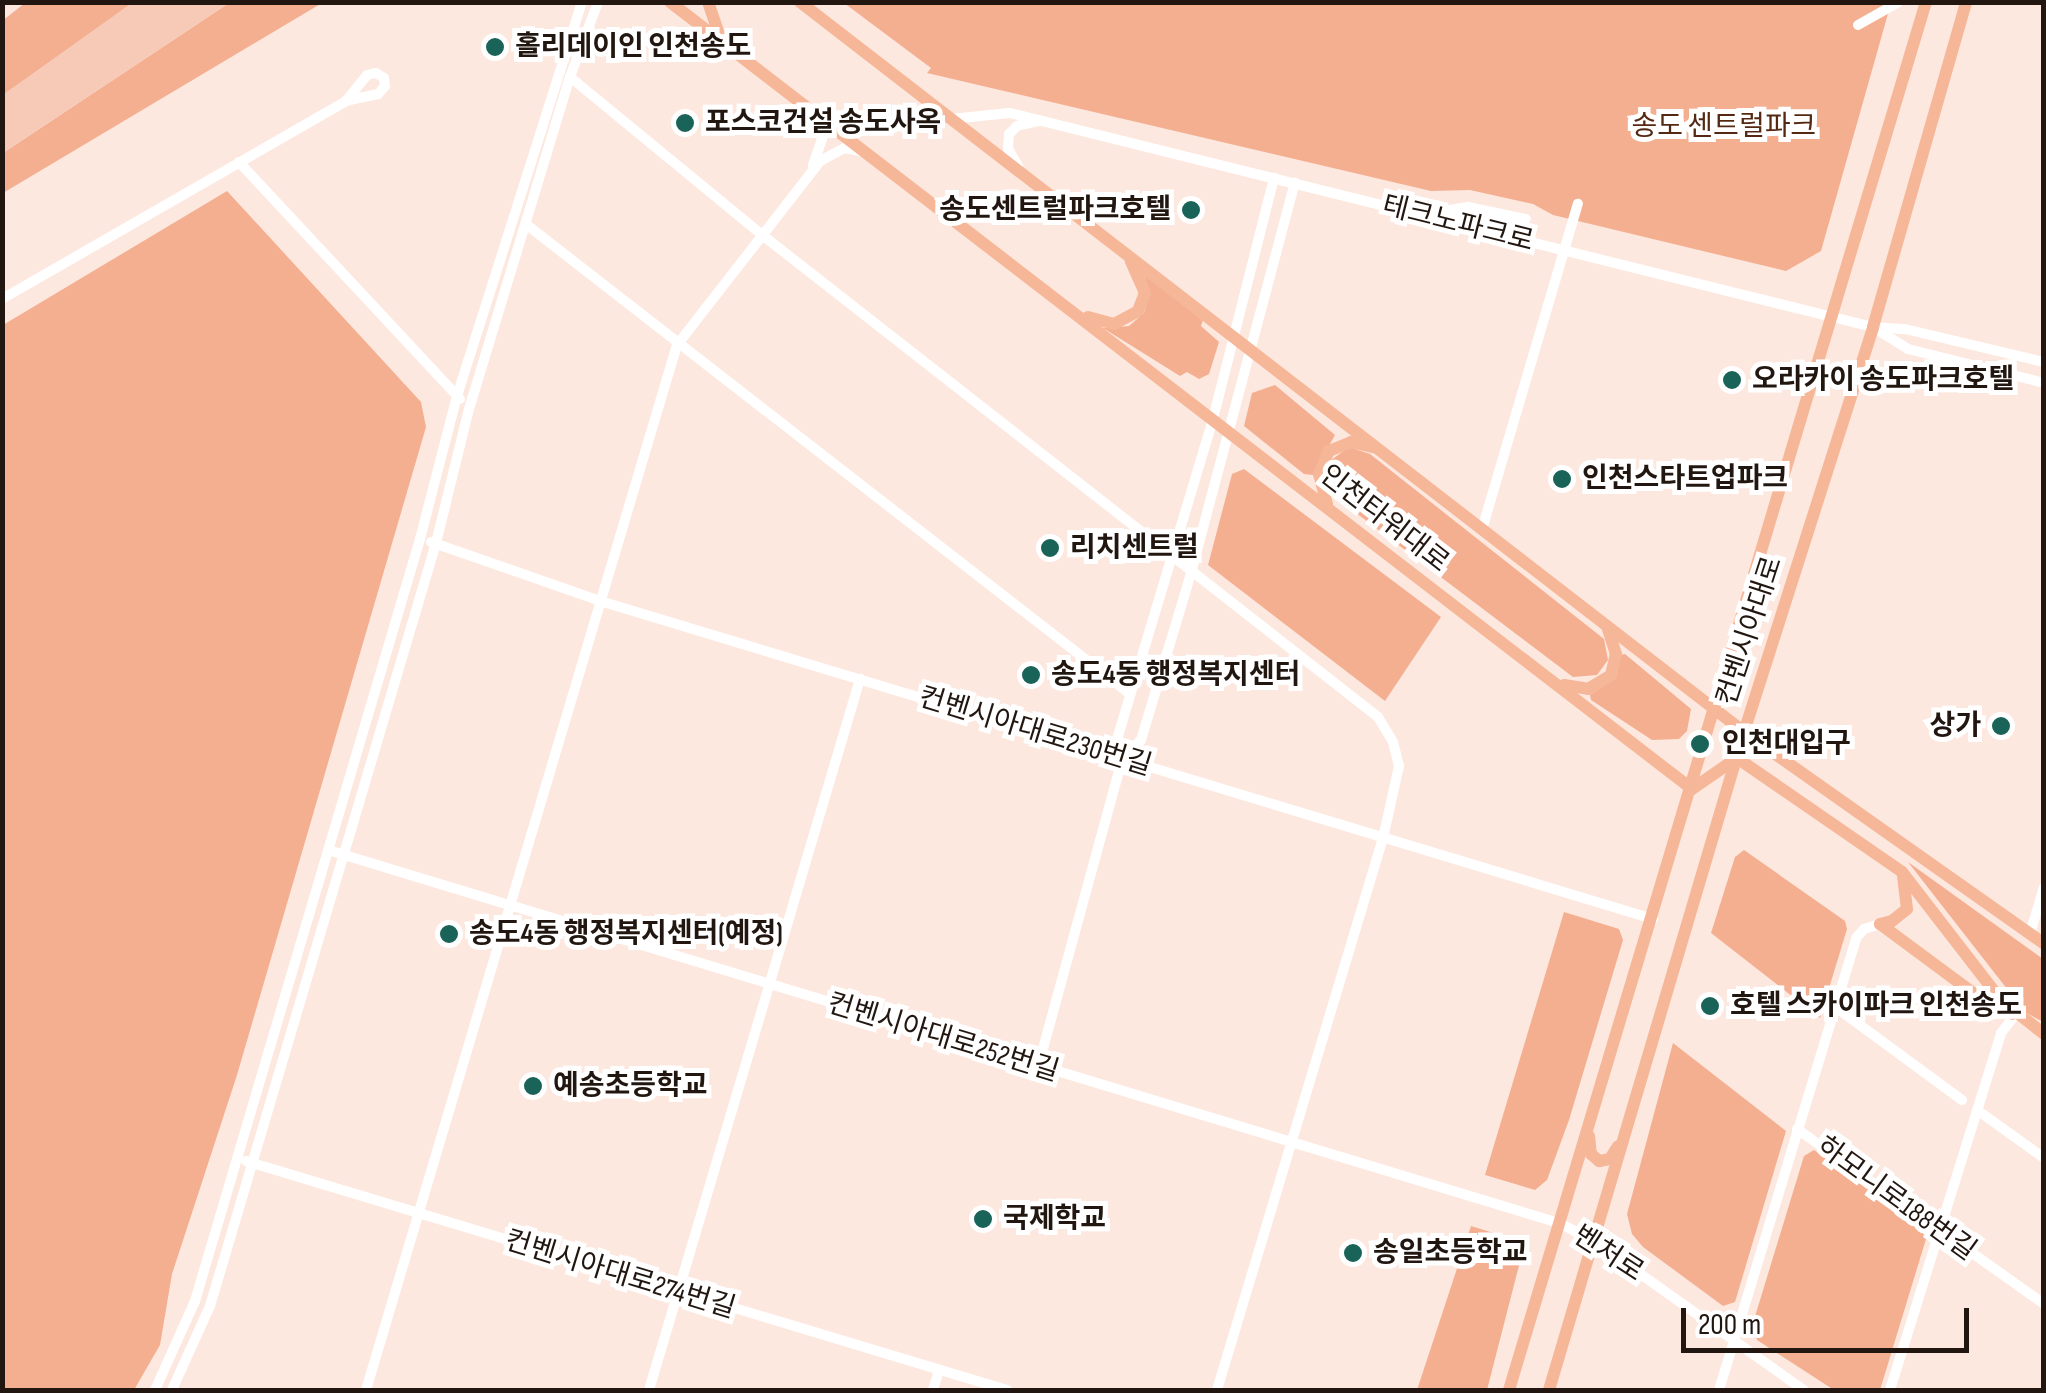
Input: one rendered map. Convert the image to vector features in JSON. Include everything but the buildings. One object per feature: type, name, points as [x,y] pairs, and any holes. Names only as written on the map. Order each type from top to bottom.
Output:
[{"type":"main road","name":"인천타워대로","points":[[670,2],[1692,789]]},
{"type":"main road","points":[[708,2],[711,23],[726,46]]},
{"type":"main road","name":"인천타워대로","points":[[800,2],[1235,334],[1744,732],[2044,944]]},
{"type":"main road","name":"컨벤시아대로","points":[[1510,1390],[1835,317],[1926,2]]},
{"type":"main road","name":"컨벤시아대로","points":[[1549,1390],[1744,732],[1873,327],[1966,2]]},
{"type":"main road","points":[[1076,313],[1114,324],[1138,312],[1145,300],[1144,285],[1128,255]]},
{"type":"main road","points":[[1332,511],[1318,479],[1320,464],[1329,452],[1350,442],[1385,451]]},
{"type":"main road","points":[[1548,678],[1581,690],[1607,680],[1616,654],[1601,618]]},
{"type":"main road","points":[[1692,789],[1737,758],[1902,872],[2016,1015]]},
{"type":"main road","points":[[1900,937],[1896,925],[1909,900],[1902,872]]},
{"type":"main road","points":[[1880,924],[1899,918]]},
{"type":"main road","points":[[1880,924],[1991,1006],[2016,1015],[2044,1034]]},
{"type":"main road","points":[[1590,1124],[1589,1145],[1599,1161],[1610,1158],[1625,1133]]},
{"type":"street","points":[[155,1390],[195,1300],[420,539],[457,396],[582,2]]},
{"type":"street","points":[[172,1390],[210,1306],[436,543],[469,409],[570,77],[598,2]]},
{"type":"street","points":[[1858,25],[1899,2]]},
{"type":"street","points":[[570,77],[1171,559],[1378,717],[1393,742],[1400,766],[1383,838],[1216,1390]]},
{"type":"street","points":[[2,299],[346,101]]},
{"type":"street","points":[[806,108],[822,138],[808,175]]},
{"type":"street","name":"테크노파크로","points":[[950,118],[998,112],[1043,121],[1873,327],[1904,329],[2044,362]]},
{"type":"street","points":[[1028,178],[1011,156],[1009,134],[1027,122],[1043,121]]},
{"type":"street","points":[[366,1390],[677,344],[808,175],[835,151],[852,148],[862,152]]},
{"type":"street","points":[[239,162],[469,409]]},
{"type":"street","points":[[1038,1066],[1122,759],[1118,736],[1214,419],[1274,178]]},
{"type":"street","points":[[1122,759],[1140,740],[1191,573],[1295,183]]},
{"type":"street","points":[[1483,526],[1578,204]]},
{"type":"street","points":[[1422,214],[1468,208],[1526,219]]},
{"type":"street","points":[[527,225],[1130,694]]},
{"type":"street","name":"테크노파크로","points":[[1873,327],[1908,349],[2044,383]]},
{"type":"street","name":"컨벤시아대로230번길","points":[[420,539],[600,601],[1652,919]]},
{"type":"street","points":[[649,1390],[860,679]]},
{"type":"street","name":"컨벤시아대로252번길","points":[[328,850],[509,908],[1560,1223]]},
{"type":"street","points":[[2030,934],[2044,888]]},
{"type":"street","points":[[1719,1390],[1856,938],[1864,929],[1880,924]]},
{"type":"street","points":[[1834,1006],[1962,1100]]},
{"type":"street","points":[[1890,1390],[2002,1033],[2016,1015]]},
{"type":"street","points":[[1977,1110],[2044,1158]]},
{"type":"street","name":"하모니로188번길","points":[[1798,1129],[2044,1304]]},
{"type":"street","name":"컨벤시아대로274번길","points":[[234,1158],[1006,1390]]},
{"type":"street","name":"벤처로","points":[[1560,1223],[1594,1241],[1804,1390]]},
{"type":"street","points":[[933,1390],[939,1370]]},
{"type":"green space","points":[[25,3],[133,3],[3,95],[2,21]]},
{"type":"green space","points":[[229,3],[322,3],[3,193],[3,153]]},
{"type":"green space","name":"송도 센트럴파크","points":[[844,3],[1891,3],[1821,251],[1786,271],[1553,215],[1533,204],[1470,190],[1431,191],[927,73],[931,68]]},
{"type":"green space","points":[[227,191],[421,402],[426,427],[237,1075],[172,1274],[160,1345],[134,1390],[3,1390],[3,325]]},
{"type":"green space","points":[[1143,273],[1203,320],[1201,326],[1219,342],[1209,374],[1199,379],[1187,372],[1180,376],[1103,328],[1129,326],[1144,313],[1150,292]]},
{"type":"green space","points":[[1275,385],[1335,435],[1313,475],[1304,474],[1244,426],[1252,393]]},
{"type":"green space","points":[[1349,447],[1370,454],[1604,639],[1608,660],[1597,675],[1573,677],[1335,497],[1325,478],[1327,463]]},
{"type":"green space","points":[[1244,469],[1441,617],[1385,701],[1208,565],[1232,474]]},
{"type":"green space","points":[[1625,654],[1691,709],[1687,731],[1679,739],[1652,740],[1591,700],[1590,695],[1617,675],[1620,655]]},
{"type":"green space","points":[[1744,850],[1845,921],[1847,929],[1820,1018],[1711,933],[1735,857]]},
{"type":"green space","points":[[1908,862],[2043,959],[2043,1022],[2025,1012]]},
{"type":"green space","points":[[1564,912],[1619,929],[1623,940],[1569,1120],[1547,1180],[1535,1190],[1485,1175]]},
{"type":"green space","points":[[1673,1043],[1786,1131],[1735,1302],[1723,1306],[1643,1247],[1632,1234],[1627,1214]]},
{"type":"green space","points":[[1814,1150],[1921,1229],[1926,1239],[1880,1390],[1834,1390],[1757,1340],[1753,1323],[1804,1156]]},
{"type":"green space","points":[[1471,1226],[1519,1241],[1523,1250],[1487,1390],[1417,1390]]},
{"type":"shaded area","points":[[133,2],[229,3],[3,153],[3,95]]},
{"type":"place","name":"홀리데이인 인천송도","points":[[495,47]]},
{"type":"place","name":"포스코건설 송도사옥","points":[[685,123]]},
{"type":"place","name":"송도센트럴파크호텔","points":[[1191,210]]},
{"type":"place","name":"오라카이 송도파크호텔","points":[[1732,380]]},
{"type":"place","name":"인천스타트업파크","points":[[1562,479]]},
{"type":"place","name":"리치센트럴","points":[[1050,548]]},
{"type":"place","name":"송도4동 행정복지센터","points":[[1031,675]]},
{"type":"place","name":"상가","points":[[2001,726]]},
{"type":"place","name":"인천대입구","points":[[1700,744]]},
{"type":"place","name":"송도4동 행정복지센터(예정)","points":[[449,934]]},
{"type":"place","name":"호텔 스카이파크 인천송도","points":[[1710,1006]]},
{"type":"place","name":"예송초등학교","points":[[533,1086]]},
{"type":"place","name":"국제학교","points":[[983,1219]]},
{"type":"place","name":"송일초등학교","points":[[1353,1253]]}]
